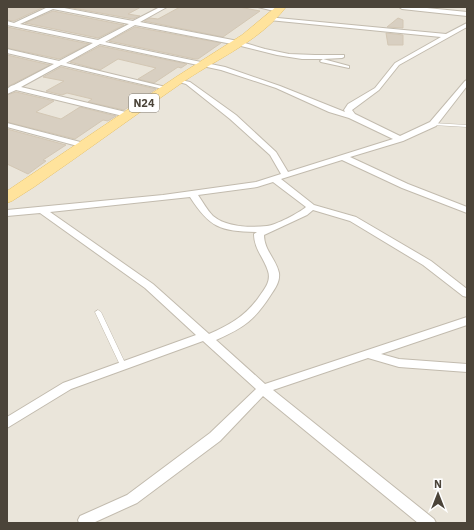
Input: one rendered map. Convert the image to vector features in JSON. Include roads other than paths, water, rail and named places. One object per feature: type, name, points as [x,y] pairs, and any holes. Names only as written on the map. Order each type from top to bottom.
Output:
[{"type":"main road","name":"N24","points":[[7,198],[85,146],[178,80],[238,43],[276,12]]},
{"type":"street","points":[[7,28],[52,7],[132,24],[238,43],[254,48],[316,59],[346,67]]},
{"type":"street","points":[[153,7],[162,8]]},
{"type":"street","points":[[261,7],[276,12],[448,36]]},
{"type":"street","points":[[402,7],[467,14]]},
{"type":"street","points":[[7,92],[162,8]]},
{"type":"street","points":[[7,23],[223,68],[278,87],[332,110],[352,116],[400,139]]},
{"type":"street","points":[[352,116],[348,110],[351,106],[377,89],[397,64],[467,25]]},
{"type":"street","points":[[7,51],[167,88]]},
{"type":"street","points":[[316,59],[342,56]]},
{"type":"street","points":[[178,80],[188,83],[233,117],[273,154],[286,175]]},
{"type":"street","points":[[7,213],[193,194],[257,184],[275,179],[345,158],[400,139],[433,124],[467,82]]},
{"type":"street","points":[[7,85],[127,115]]},
{"type":"street","points":[[7,125],[85,146]]},
{"type":"street","points":[[345,158],[380,176],[425,195],[467,210]]},
{"type":"street","points":[[275,179],[290,189],[311,207],[353,219],[427,263],[467,294]]},
{"type":"street","points":[[193,194],[208,216],[218,223],[235,228],[267,229]]},
{"type":"street","points":[[7,423],[67,386],[240,325],[258,309],[274,282],[274,272],[258,241],[259,234],[304,213],[311,207]]},
{"type":"street","points":[[42,210],[149,286],[263,389],[429,523]]},
{"type":"street","points":[[85,520],[138,494],[215,437],[263,389],[467,321]]},
{"type":"street","points":[[368,354],[399,362],[467,368]]},
{"type":"lane","points":[[433,124],[467,126]]},
{"type":"lane","points":[[98,312],[124,365]]}]
